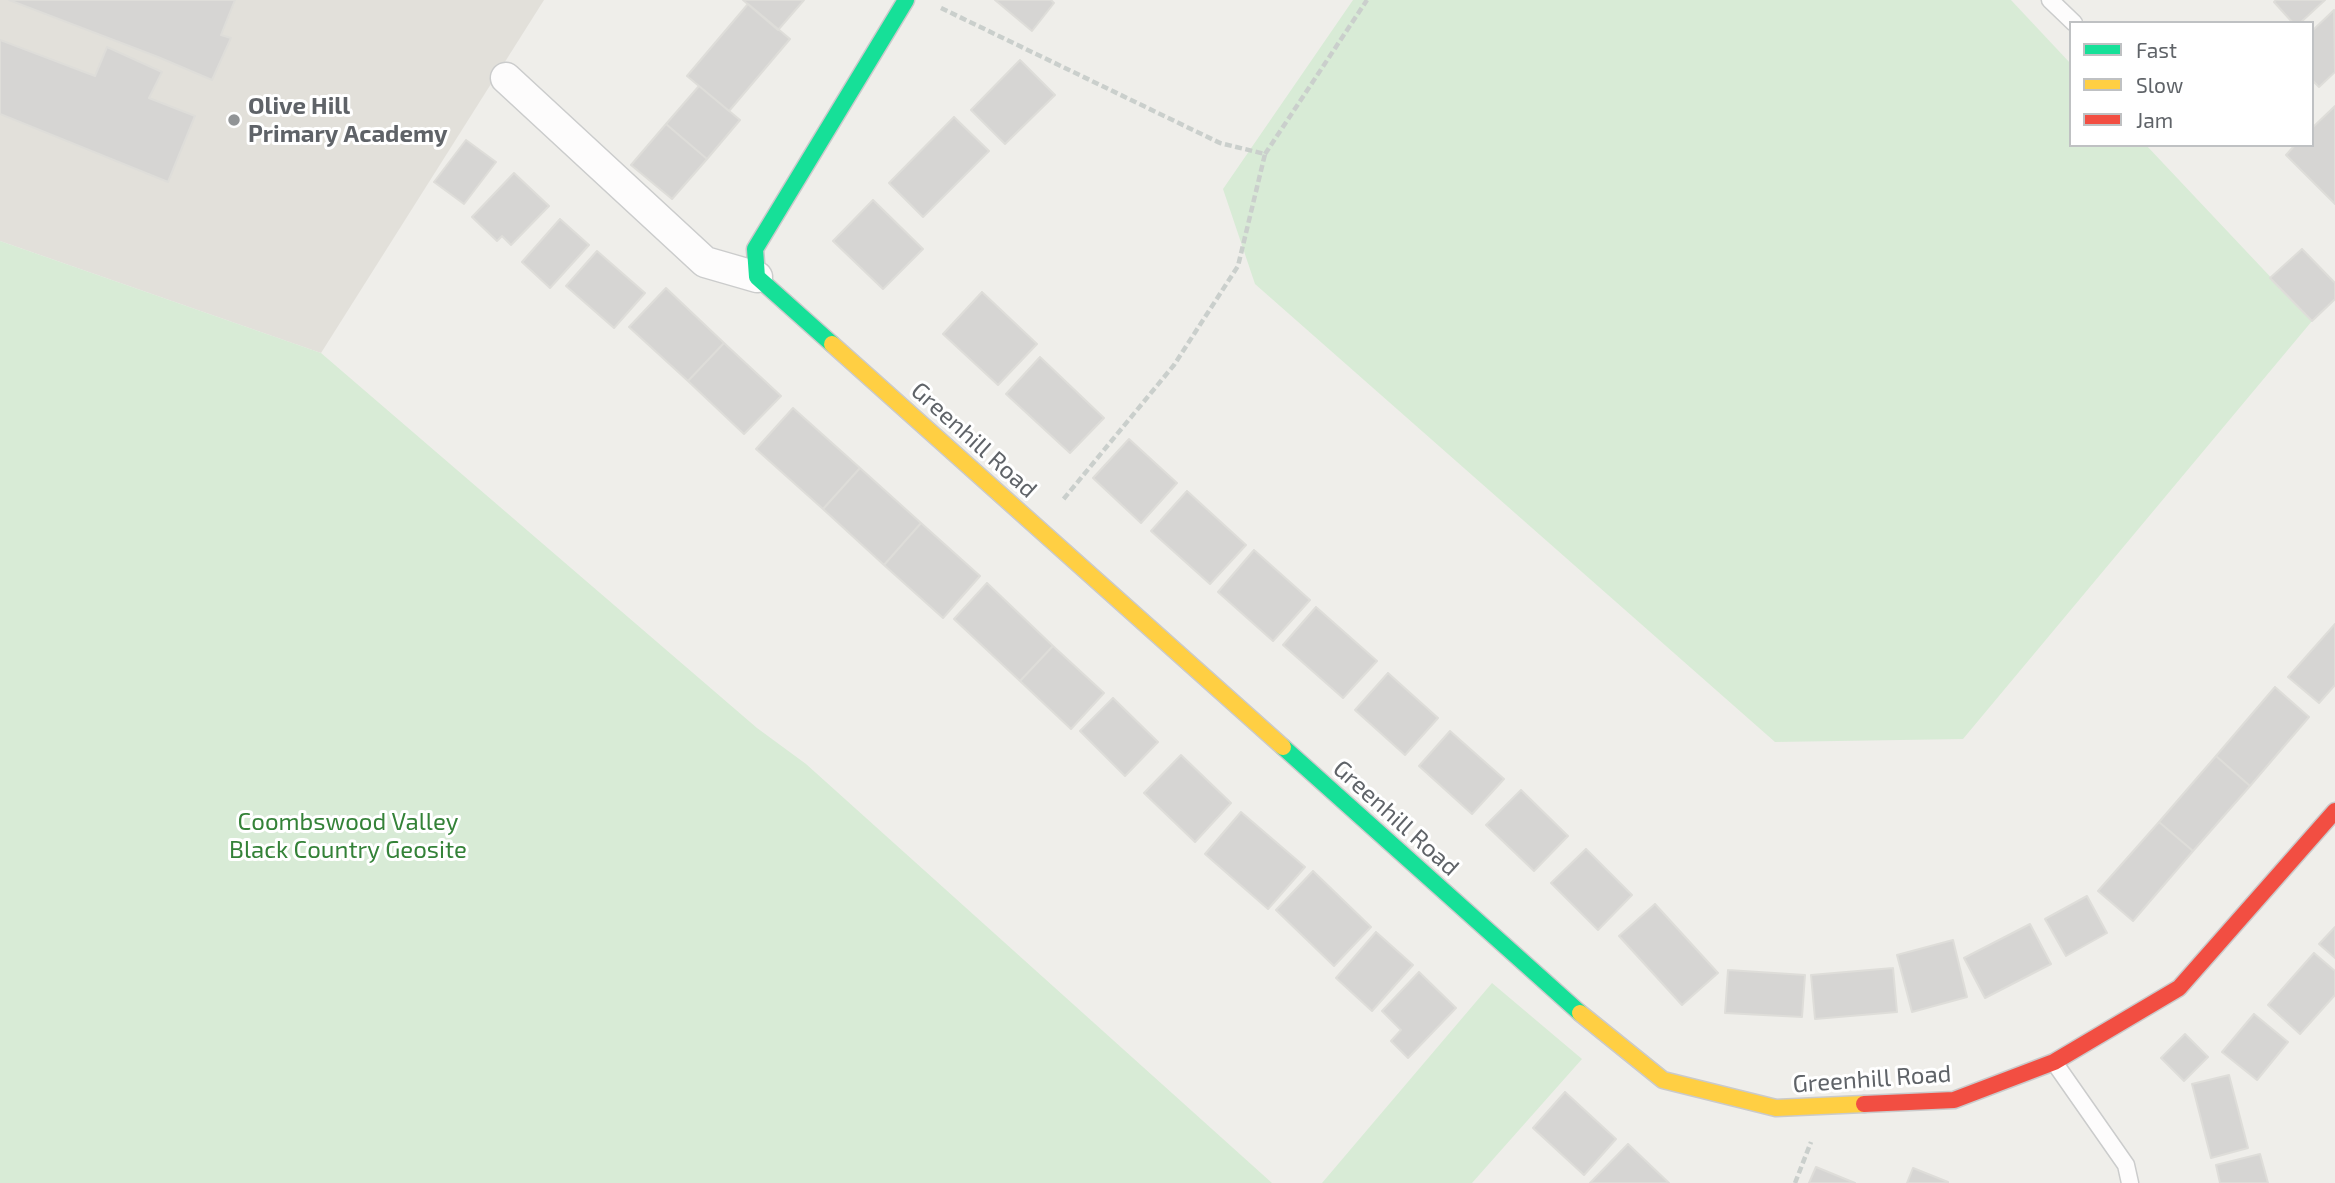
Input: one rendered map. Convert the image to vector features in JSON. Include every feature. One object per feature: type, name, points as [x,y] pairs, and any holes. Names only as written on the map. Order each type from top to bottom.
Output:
[{"type":"street","points":[[506,78],[705,262],[757,277],[755,249],[906,0]]},
{"type":"street","name":"Greenhill Road","points":[[757,277],[1598,1029],[1663,1080],[1776,1108],[1954,1100],[2054,1062],[2179,988],[2335,811]]},
{"type":"lane","points":[[2050,0],[2072,21]]},
{"type":"lane","points":[[2054,1062],[2126,1166],[2130,1183]]},
{"type":"path","points":[[1039,529],[1174,365],[1238,266],[1265,154],[1367,0]]},
{"type":"path","points":[[936,6],[1220,143],[1265,154]]},
{"type":"shaded area","name":"Olive Hill Primary Academy","points":[[0,0],[544,0],[321,353],[0,241]]},
{"type":"green space","points":[[1353,0],[2011,0],[2069,62],[2069,147],[2148,147],[2312,321],[1963,739],[1775,742],[1255,284],[1223,189]]},
{"type":"green space","name":"Coombswood Valley Black Country Geosite","points":[[0,241],[321,353],[757,728],[806,764],[1272,1183],[0,1183]]},
{"type":"green space","points":[[1492,983],[1582,1059],[1472,1183],[1322,1183]]},
{"type":"building","points":[[9,0],[235,0],[221,35],[231,38],[212,80]]},
{"type":"building","points":[[743,0],[804,0],[778,30]]},
{"type":"building","points":[[995,0],[1051,0],[1054,3],[1032,31]]},
{"type":"building","points":[[2325,0],[2302,21],[2291,21],[2274,2]]},
{"type":"building","points":[[748,4],[790,39],[729,111],[687,76]]},
{"type":"building","points":[[2334,10],[2335,72],[2319,87],[2314,82],[2314,29]]},
{"type":"building","points":[[0,40],[95,76],[107,47],[162,72],[149,98],[195,116],[168,182],[0,114]]},
{"type":"building","points":[[1020,60],[1055,95],[1005,144],[971,110]]},
{"type":"building","points":[[699,86],[740,120],[707,159],[666,124]]},
{"type":"building","points":[[2335,106],[2335,204],[2286,155],[2293,147],[2314,147],[2314,126]]},
{"type":"building","points":[[954,117],[989,151],[923,217],[889,183]]},
{"type":"building","points":[[666,124],[707,159],[672,199],[631,165]]},
{"type":"building","points":[[466,140],[496,162],[464,204],[434,182]]},
{"type":"building","points":[[514,173],[549,206],[511,245],[502,236],[497,241],[472,217]]},
{"type":"building","points":[[873,200],[923,249],[883,289],[833,241]]},
{"type":"building","points":[[560,219],[589,245],[550,288],[522,262]]},
{"type":"building","points":[[2302,249],[2335,283],[2335,299],[2312,321],[2270,278]]},
{"type":"building","points":[[597,251],[645,293],[614,328],[566,286]]},
{"type":"building","points":[[666,288],[724,343],[688,381],[629,327]]},
{"type":"building","points":[[982,292],[1037,344],[998,385],[943,334]]},
{"type":"building","points":[[724,343],[781,396],[744,434],[688,381]]},
{"type":"building","points":[[1040,357],[1104,418],[1070,453],[1006,394]]},
{"type":"building","points":[[793,408],[860,468],[823,509],[756,449]]},
{"type":"building","points":[[1129,439],[1177,483],[1141,523],[1093,478]]},
{"type":"building","points":[[860,468],[921,523],[884,565],[823,509]]},
{"type":"building","points":[[1187,491],[1246,545],[1210,584],[1151,531]]},
{"type":"building","points":[[921,523],[980,576],[943,618],[884,565]]},
{"type":"building","points":[[1254,550],[1310,600],[1273,641],[1218,592]]},
{"type":"building","points":[[987,583],[1053,646],[1020,681],[954,619]]},
{"type":"building","points":[[1316,607],[1377,661],[1343,698],[1283,645]]},
{"type":"building","points":[[2335,624],[2335,685],[2319,703],[2288,677]]},
{"type":"building","points":[[1053,646],[1104,693],[1071,729],[1020,681]]},
{"type":"building","points":[[1388,673],[1438,718],[1405,755],[1355,710]]},
{"type":"building","points":[[2275,687],[2309,717],[2250,786],[2216,756]]},
{"type":"building","points":[[1113,698],[1158,742],[1125,776],[1080,731]]},
{"type":"building","points":[[1450,731],[1504,779],[1472,814],[1419,766]]},
{"type":"building","points":[[1181,755],[1231,803],[1195,842],[1144,793]]},
{"type":"building","points":[[2216,756],[2250,786],[2193,851],[2159,822]]},
{"type":"building","points":[[1521,790],[1568,836],[1534,871],[1486,825]]},
{"type":"building","points":[[1241,812],[1305,867],[1268,909],[1205,854]]},
{"type":"building","points":[[2159,822],[2193,851],[2133,921],[2098,891]]},
{"type":"building","points":[[1586,849],[1632,895],[1598,930],[1551,883]]},
{"type":"building","points":[[1313,871],[1371,927],[1334,966],[1276,910]]},
{"type":"building","points":[[2087,896],[2107,933],[2066,956],[2045,919]]},
{"type":"building","points":[[1655,904],[1718,973],[1682,1005],[1619,936]]},
{"type":"building","points":[[2030,924],[2051,964],[1985,998],[1964,958]]},
{"type":"building","points":[[2335,927],[2335,958],[2319,944]]},
{"type":"building","points":[[1376,932],[1413,965],[1372,1011],[1336,978]]},
{"type":"building","points":[[1953,940],[1967,997],[1912,1012],[1897,955]]},
{"type":"building","points":[[2314,953],[2335,971],[2335,995],[2300,1034],[2268,1005]]},
{"type":"building","points":[[1893,968],[1897,1012],[1815,1019],[1811,975]]},
{"type":"building","points":[[1728,970],[1805,975],[1802,1017],[1725,1013]]},
{"type":"building","points":[[1419,972],[1456,1008],[1408,1058],[1391,1041],[1401,1030],[1382,1011]]},
{"type":"building","points":[[2254,1014],[2288,1042],[2257,1080],[2222,1052]]},
{"type":"building","points":[[2185,1034],[2208,1057],[2184,1081],[2161,1058]]},
{"type":"building","points":[[2229,1075],[2248,1148],[2211,1158],[2192,1084]]},
{"type":"building","points":[[1565,1092],[1616,1139],[1584,1175],[1533,1128]]},
{"type":"building","points":[[1628,1144],[1669,1183],[1590,1183]]},
{"type":"building","points":[[2260,1154],[2268,1183],[2220,1183],[2216,1165]]},
{"type":"building","points":[[1816,1167],[1855,1183],[1809,1183]]},
{"type":"building","points":[[1913,1168],[1948,1182],[1948,1183],[1907,1183]]},
{"type":"traffic: fast","points":[[832,344],[757,277],[755,249],[906,0]]},
{"type":"traffic: fast","points":[[1283,747],[1580,1013]]},
{"type":"traffic: slow","points":[[832,344],[1283,747]]},
{"type":"traffic: slow","points":[[1580,1013],[1663,1080],[1776,1108],[1864,1104]]},
{"type":"traffic: jam","points":[[1864,1104],[1954,1100],[2054,1062],[2179,988],[2335,811]]},
{"type":"place","name":"Olive Hill Primary Academy","points":[[234,120]]}]
